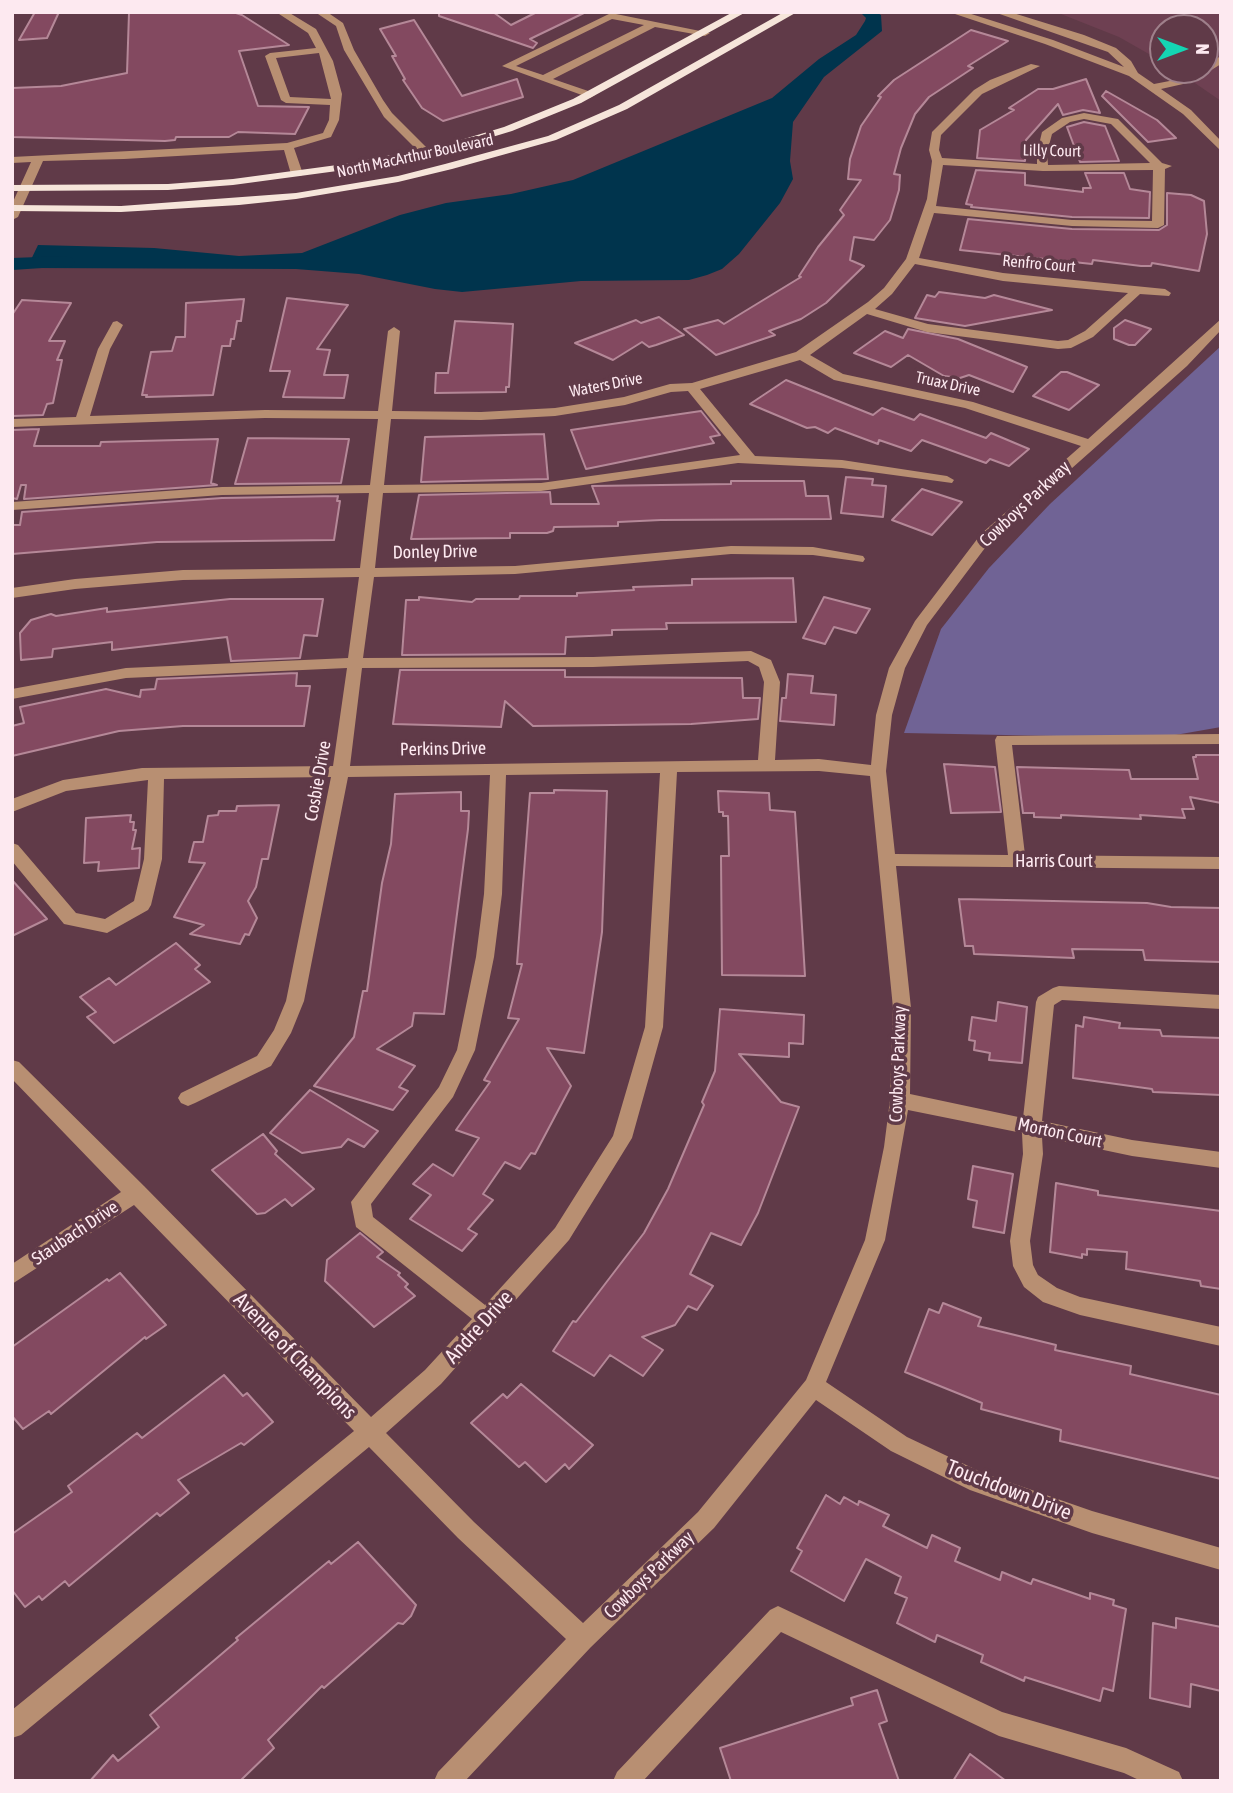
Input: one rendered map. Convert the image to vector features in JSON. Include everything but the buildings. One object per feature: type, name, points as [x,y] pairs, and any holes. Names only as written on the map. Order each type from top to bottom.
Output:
[{"type":"main road","name":"North MacArthur Boulevard","points":[[18,188],[167,187],[297,174],[425,152],[508,129],[590,94],[741,12]]},
{"type":"main road","name":"North MacArthur Boulevard","points":[[13,211],[121,209],[239,202],[334,190],[448,167],[552,138],[623,107],[792,12]]},
{"type":"street","points":[[12,160],[288,146],[327,135],[334,120],[337,94],[328,61],[312,31],[281,12]]},
{"type":"street","points":[[293,19],[318,12],[340,25],[349,50],[388,115],[425,152]]},
{"type":"street","points":[[954,12],[1049,42],[1133,74],[1187,112],[1221,148]]},
{"type":"street","points":[[999,12],[1112,50],[1127,63],[1133,74]]},
{"type":"street","points":[[590,94],[508,66],[611,16],[705,33]]},
{"type":"street","points":[[544,79],[653,24]]},
{"type":"street","points":[[322,50],[270,56],[286,100],[336,102]]},
{"type":"street","name":"Waters Drive","points":[[12,423],[82,419],[386,414],[481,416],[555,412],[625,401],[670,388],[692,387],[801,355],[866,310],[888,291],[912,260],[929,209],[938,161],[934,150],[936,134],[961,107],[994,82],[1034,66]]},
{"type":"street","points":[[1154,87],[1169,84]]},
{"type":"street","points":[[929,209],[1072,223],[1158,225],[1162,166],[1114,121],[1084,116],[1066,120],[1047,132],[1042,153],[1043,168]]},
{"type":"street","points":[[288,146],[297,174]]},
{"type":"street","points":[[13,211],[18,188],[38,159]]},
{"type":"street","name":"Lilly Court","points":[[938,161],[1043,168],[1162,166]]},
{"type":"street","name":"Renfro Court","points":[[912,260],[992,275],[1165,293]]},
{"type":"street","points":[[866,310],[927,328],[1058,345],[1070,344],[1089,334],[1138,290]]},
{"type":"street","name":"Cowboys Parkway","points":[[447,1781],[583,1639],[706,1520],[814,1385],[875,1240],[894,1147],[900,1100],[902,1008],[878,771],[882,729],[897,668],[920,624],[986,537],[1182,363],[1221,323]]},
{"type":"street","points":[[82,419],[104,349],[117,325]]},
{"type":"street","name":"Cosbie Drive","points":[[188,1098],[264,1061],[282,1033],[295,1001],[341,770],[367,573],[394,331]]},
{"type":"street","name":"Truax Drive","points":[[801,355],[839,377],[968,405],[1089,444]]},
{"type":"street","points":[[692,387],[751,460]]},
{"type":"street","points":[[12,506],[210,492],[541,487],[738,459],[842,464],[947,480]]},
{"type":"street","name":"Donley Drive","points":[[12,593],[75,584],[183,575],[515,570],[731,550],[813,551],[858,559]]},
{"type":"street","points":[[12,694],[126,673],[355,663],[593,662],[751,656],[765,664],[772,682],[765,765]]},
{"type":"street","points":[[1017,861],[1003,740],[1221,739]]},
{"type":"street","name":"Perkins Drive","points":[[12,806],[63,786],[156,774],[765,765],[819,765],[878,771]]},
{"type":"street","name":"Andre Drive","points":[[12,1726],[369,1433],[433,1377],[562,1234],[622,1138],[654,1027],[669,766]]},
{"type":"street","points":[[486,1318],[363,1221],[361,1202],[446,1092],[467,1051],[485,957],[493,894],[498,768]]},
{"type":"street","points":[[12,849],[70,919],[107,926],[142,905],[153,859],[156,774]]},
{"type":"street","name":"Harris Court","points":[[886,860],[1221,863]]},
{"type":"street","points":[[1221,1002],[1059,993],[1045,1002],[1032,1127],[1033,1154],[1020,1241],[1023,1266],[1031,1281],[1050,1295],[1080,1306],[1221,1337]]},
{"type":"street","name":"Avenue of Champions","points":[[12,1067],[137,1192],[369,1433],[466,1530],[583,1639]]},
{"type":"street","name":"Morton Court","points":[[900,1100],[1132,1148],[1221,1160]]},
{"type":"street","name":"Staubach Drive","points":[[12,1275],[137,1192]]},
{"type":"street","name":"Touchdown Drive","points":[[814,1385],[899,1444],[978,1482],[1091,1522],[1221,1559]]},
{"type":"street","points":[[626,1781],[778,1618],[999,1724],[1126,1761],[1170,1781]]},
{"type":"shaded area","points":[[1056,12],[1221,12],[1221,101],[1196,84],[1219,84],[1219,14],[1149,14],[1149,54],[1119,37]]},
{"type":"shaded area","points":[[1221,346],[1221,727],[1158,738],[904,733],[941,629],[989,568],[1050,504]]},
{"type":"water","points":[[876,12],[881,15],[882,31],[824,77],[793,122],[790,161],[793,179],[780,203],[739,254],[722,269],[707,275],[689,280],[581,281],[462,292],[359,274],[296,269],[27,268],[38,245],[154,248],[239,256],[302,253],[400,215],[446,203],[511,194],[573,180],[772,98],[819,59],[856,35],[866,18],[862,14]]},
{"type":"waterway","points":[[12,264],[65,262]]}]
